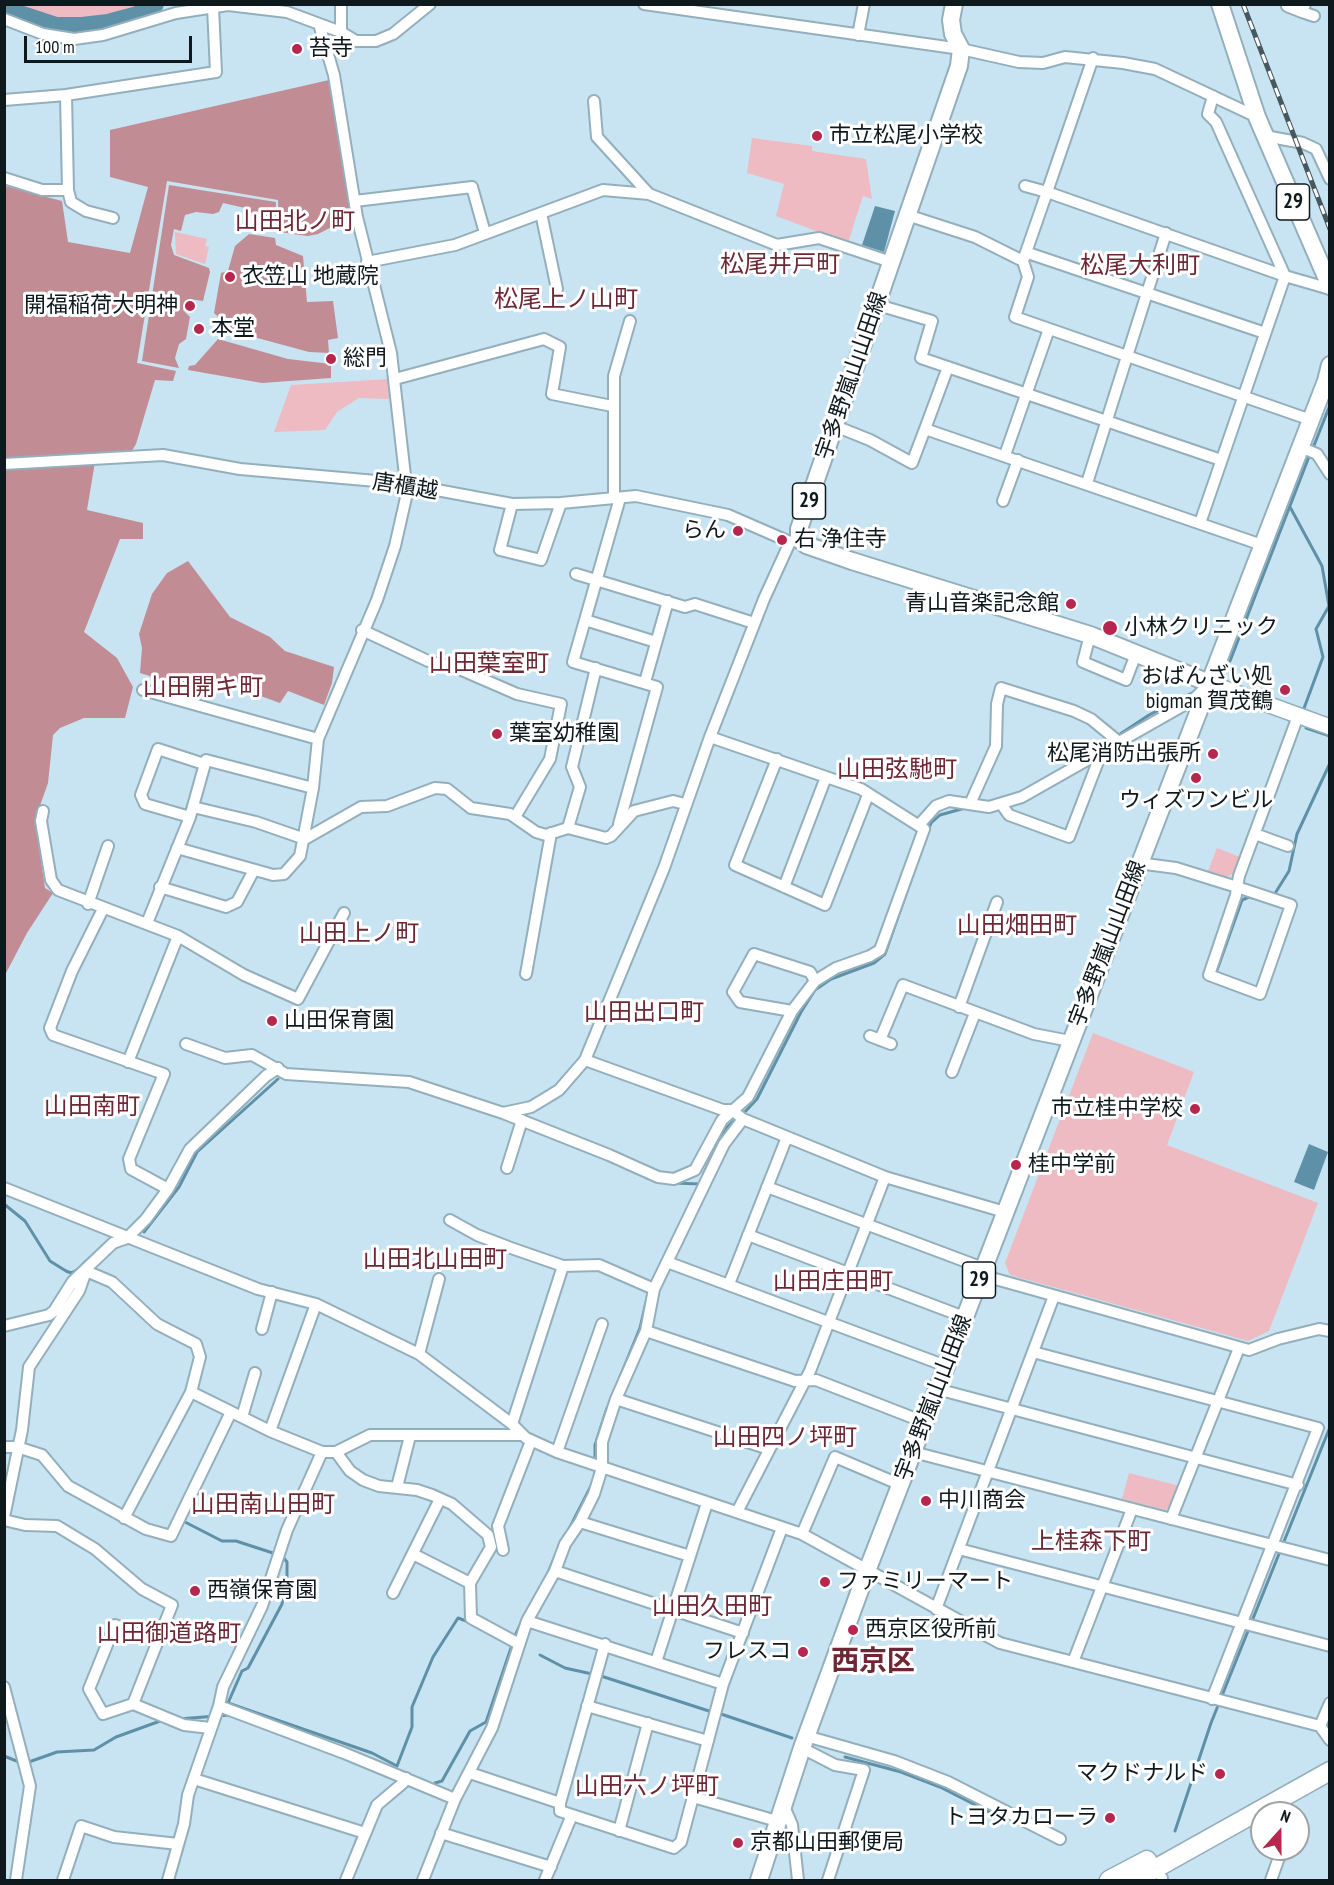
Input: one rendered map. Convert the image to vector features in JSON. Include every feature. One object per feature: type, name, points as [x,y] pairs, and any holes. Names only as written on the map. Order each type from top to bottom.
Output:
[{"type":"highway","points":[[1283,1801],[1329,1771]]},
{"type":"highway","points":[[1109,1881],[1250,1810]]},
{"type":"highway","points":[[1136,1881],[1250,1820]]},
{"type":"highway","points":[[1161,1880],[1250,1822]]},
{"type":"main road","points":[[954,4],[951,20],[953,34],[961,50]]},
{"type":"main road","name":"29","points":[[1220,4],[1257,117],[1329,288]]},
{"type":"main road","name":"宇多野嵐山山田線","points":[[794,540],[878,305],[959,66],[961,50]]},
{"type":"main road","name":"宇多野嵐山山田線","points":[[759,1881],[804,1742],[867,1571],[1138,863],[1328,376]]},
{"type":"main road","name":"29","points":[[794,540],[852,561],[1090,635],[1209,683]]},
{"type":"main road","points":[[1209,683],[1329,727]]},
{"type":"street","points":[[4,19],[43,34],[74,39],[103,35],[166,16],[228,4],[287,12],[341,32],[356,41],[376,41],[393,34],[430,4]]},
{"type":"street","points":[[341,4],[341,32]]},
{"type":"street","points":[[644,4],[961,50],[1019,62],[1043,63],[1065,57],[1093,58],[1155,69],[1257,117]]},
{"type":"street","points":[[858,35],[864,4]]},
{"type":"street","points":[[1287,6],[1304,8],[1314,16]]},
{"type":"street","points":[[4,100],[66,95],[216,72],[213,7]]},
{"type":"street","points":[[177,848],[273,875],[284,874],[300,856],[313,788],[318,740],[376,600],[395,546],[407,493],[391,353],[367,262],[334,75],[319,24]]},
{"type":"street","points":[[1093,58],[1025,257],[1028,277],[1015,317],[1311,420]]},
{"type":"street","points":[[66,95],[68,190],[72,202],[86,211],[113,218]]},
{"type":"street","points":[[1213,96],[1208,114],[1216,122],[1276,260],[1286,276]]},
{"type":"street","points":[[594,101],[597,137],[650,194]]},
{"type":"street","points":[[1265,136],[1303,143],[1316,149],[1329,179]]},
{"type":"street","points":[[4,177],[42,190],[68,190]]},
{"type":"street","points":[[1025,186],[1286,276],[1329,288]]},
{"type":"street","points":[[355,201],[472,187],[485,232]]},
{"type":"street","points":[[367,262],[455,245],[603,190],[650,194],[777,245],[819,238],[891,262]]},
{"type":"street","points":[[541,213],[557,289]]},
{"type":"street","points":[[907,215],[975,237],[1025,257],[1147,292],[1265,333]]},
{"type":"street","points":[[1087,483],[1166,233]]},
{"type":"street","points":[[1200,523],[1286,276]]},
{"type":"street","points":[[878,305],[932,321],[921,358],[1221,460]]},
{"type":"street","points":[[619,824],[657,687],[573,662],[597,581],[617,498],[612,406],[614,376],[630,321]]},
{"type":"street","points":[[1005,455],[1049,329]]},
{"type":"street","points":[[395,379],[544,339],[560,347],[552,393],[612,406]]},
{"type":"street","points":[[835,426],[870,440],[912,463],[948,368]]},
{"type":"street","points":[[925,429],[1262,545]]},
{"type":"street","points":[[1300,447],[1317,454],[1329,474]]},
{"type":"street","name":"唐櫃越","points":[[4,464],[163,455],[240,469],[406,486],[512,504],[561,503],[636,496],[728,515],[794,540]]},
{"type":"street","points":[[1003,501],[1018,460]]},
{"type":"street","points":[[512,504],[500,550],[541,560],[561,503]]},
{"type":"street","points":[[503,1113],[531,1107],[559,1090],[585,1060],[664,868],[685,804],[754,623],[794,540]]},
{"type":"street","points":[[576,574],[685,607],[694,604],[754,623]]},
{"type":"street","points":[[645,682],[668,601]]},
{"type":"street","points":[[585,620],[656,642]]},
{"type":"street","points":[[362,630],[428,661],[457,668],[517,694],[561,704],[550,759],[515,818]]},
{"type":"street","points":[[1090,635],[1083,662],[1126,680],[1136,654]]},
{"type":"street","points":[[568,828],[580,787],[572,767],[596,668]]},
{"type":"street","points":[[919,825],[936,806],[949,801],[989,807],[1002,805],[1061,776],[1193,700],[1209,683]]},
{"type":"street","points":[[970,804],[996,746],[997,704],[1001,688],[1074,711],[1091,719],[1119,742]]},
{"type":"street","points":[[142,690],[318,740]]},
{"type":"street","points":[[1138,863],[1176,868],[1237,887],[1292,905],[1260,994],[1209,975],[1236,895],[1237,887],[1255,834],[1298,716]]},
{"type":"street","points":[[186,1044],[225,1058],[252,1055],[286,1074],[409,1082],[522,1120],[658,1177],[674,1179],[695,1170],[722,1120],[748,1097],[792,1011],[815,981],[836,968],[880,950],[924,829],[868,795],[777,759],[710,737]]},
{"type":"street","points":[[204,764],[158,749],[141,795],[145,804],[256,822],[305,839],[362,807],[387,806],[435,789],[447,789],[471,808],[510,814],[536,832],[550,833],[568,828],[606,838],[611,836],[619,824],[634,811],[650,805],[674,801],[685,804]]},
{"type":"street","points":[[1002,805],[1010,815],[1069,837],[1102,751]]},
{"type":"street","points":[[777,759],[735,865],[825,905],[868,795]]},
{"type":"street","points":[[147,923],[191,812],[206,760],[313,788]]},
{"type":"street","points":[[783,887],[826,777]]},
{"type":"street","points":[[43,811],[41,821],[51,880],[58,890],[88,904],[147,923],[178,936],[243,975],[298,999],[344,913]]},
{"type":"street","points":[[526,974],[550,833]]},
{"type":"street","points":[[1255,834],[1288,846]]},
{"type":"street","points":[[88,904],[108,846]]},
{"type":"street","points":[[160,887],[226,907],[237,902],[254,870]]},
{"type":"street","points":[[959,1006],[998,902]]},
{"type":"street","points":[[103,909],[72,971],[50,1028],[52,1035],[164,1074],[129,1159],[131,1169],[168,1189]]},
{"type":"street","points":[[128,1062],[178,936]]},
{"type":"street","points":[[792,1011],[740,1002],[733,992],[754,954],[810,972],[815,981]]},
{"type":"street","points":[[891,1044],[875,1038],[903,985],[1034,1035],[1070,1041]]},
{"type":"street","points":[[952,1072],[975,1013]]},
{"type":"street","points":[[585,1060],[723,1110],[732,1110],[743,1119],[885,1177],[1005,1212]]},
{"type":"street","points":[[4,1326],[49,1315],[54,1311],[73,1281],[113,1243],[127,1238],[146,1219],[168,1189],[190,1149],[266,1076],[278,1068]]},
{"type":"street","points":[[423,1881],[454,1799],[470,1773],[492,1728],[527,1621],[555,1570],[565,1544],[580,1522],[594,1494],[602,1468],[602,1442],[616,1399],[646,1331],[654,1290],[724,1144],[743,1119]]},
{"type":"street","points":[[507,1168],[522,1120]]},
{"type":"street","points":[[729,1284],[787,1137]]},
{"type":"street","points":[[737,1512],[805,1381],[849,1274],[885,1177]]},
{"type":"street","points":[[767,1187],[867,1224],[982,1271],[1054,1296],[1239,1348],[1249,1350],[1278,1339],[1319,1329],[1329,1331]]},
{"type":"street","points":[[4,1188],[127,1238],[272,1292],[316,1304],[419,1354],[512,1424],[526,1438],[602,1468],[802,1534],[1000,1643],[1212,1700],[1320,1726],[1329,1740]]},
{"type":"street","points":[[450,1220],[477,1235],[563,1266],[599,1265],[654,1290]]},
{"type":"street","points":[[748,1236],[964,1317]]},
{"type":"street","points":[[667,1262],[946,1366]]},
{"type":"street","points":[[512,1424],[563,1266]]},
{"type":"street","points":[[86,1271],[112,1282],[157,1324],[196,1344],[200,1357],[190,1392],[124,1518]]},
{"type":"street","points":[[86,1271],[79,1291],[29,1367],[22,1430],[4,1519],[25,1525],[57,1526],[95,1549],[142,1589],[172,1605],[133,1704]]},
{"type":"street","points":[[419,1354],[439,1279]]},
{"type":"street","points":[[262,1329],[272,1292]]},
{"type":"street","points":[[936,1609],[1054,1296]]},
{"type":"street","points":[[270,1431],[316,1304]]},
{"type":"street","points":[[557,1452],[602,1324]]},
{"type":"street","points":[[646,1331],[795,1381],[816,1380],[924,1422]]},
{"type":"street","points":[[1172,1519],[1239,1348]]},
{"type":"street","points":[[1033,1353],[1318,1428],[1298,1485],[1212,1700]]},
{"type":"street","points":[[4,1447],[17,1447],[42,1455],[68,1486],[146,1529],[171,1536],[255,1374]]},
{"type":"street","points":[[937,1389],[1298,1485]]},
{"type":"street","points":[[190,1392],[270,1431],[322,1452],[336,1452],[370,1435],[526,1438]]},
{"type":"street","points":[[616,1399],[769,1449]]},
{"type":"street","points":[[397,1487],[410,1436]]},
{"type":"street","points":[[503,1550],[498,1526],[526,1438]]},
{"type":"street","points":[[168,1881],[194,1779],[219,1706],[223,1687],[262,1606],[287,1530],[322,1452]]},
{"type":"street","points":[[336,1452],[350,1471],[363,1480],[379,1486],[417,1490],[440,1499],[458,1509],[488,1535],[491,1547],[470,1583],[471,1618],[519,1644]]},
{"type":"street","points":[[913,1452],[1329,1560]]},
{"type":"street","points":[[802,1534],[835,1457],[901,1485]]},
{"type":"street","points":[[393,1593],[440,1499]]},
{"type":"street","points":[[656,1662],[707,1503]]},
{"type":"street","points":[[1073,1662],[1132,1509]]},
{"type":"street","points":[[580,1522],[690,1556]]},
{"type":"street","points":[[606,1644],[560,1803],[560,1810],[674,1848],[681,1842],[723,1684],[782,1528]]},
{"type":"street","points":[[959,1549],[1329,1646]]},
{"type":"street","points":[[413,1554],[470,1583]]},
{"type":"street","points":[[555,1570],[743,1633]]},
{"type":"street","points":[[527,1621],[606,1644],[723,1684]]},
{"type":"street","points":[[157,1642],[115,1625],[89,1689],[103,1714],[133,1704],[184,1725],[210,1728]]},
{"type":"street","points":[[4,1687],[30,1786],[16,1881]]},
{"type":"street","points":[[1320,1726],[1329,1703]]},
{"type":"street","points":[[219,1706],[406,1778],[454,1799]]},
{"type":"street","points":[[587,1706],[708,1741]]},
{"type":"street","points":[[619,1831],[648,1723]]},
{"type":"street","points":[[804,1742],[894,1761],[948,1782],[1060,1839]]},
{"type":"street","points":[[804,1742],[836,1765],[864,1770],[828,1881]]},
{"type":"street","points":[[470,1773],[560,1803]]},
{"type":"street","points":[[346,1881],[377,1805],[403,1784],[406,1778]]},
{"type":"street","points":[[194,1779],[365,1833]]},
{"type":"street","points":[[693,1797],[777,1821]]},
{"type":"street","points":[[783,1803],[792,1825],[798,1881]]},
{"type":"street","points":[[545,1881],[572,1815]]},
{"type":"street","points":[[63,1881],[81,1826],[114,1837],[178,1844]]},
{"type":"street","points":[[441,1833],[551,1867]]},
{"type":"street","points":[[1271,1881],[1278,1861]]},
{"type":"shaded area","points":[[5,5],[144,5],[137,10],[65,20]]},
{"type":"shaded area","points":[[329,80],[351,217],[318,234],[308,236],[279,232],[278,200],[167,181],[137,363],[176,371],[173,381],[155,380],[136,444],[127,459],[95,462],[87,510],[143,523],[143,539],[120,539],[84,632],[117,658],[133,687],[125,718],[84,718],[60,728],[53,735],[48,783],[35,820],[45,888],[53,893],[27,933],[5,975],[5,186],[62,201],[68,242],[130,253],[148,187],[110,177],[110,130]]},
{"type":"shaded area","points":[[752,138],[812,146],[812,151],[866,159],[872,199],[863,196],[848,243],[776,216],[784,184],[747,173]]},
{"type":"shaded area","points":[[169,185],[276,202],[275,227],[260,220],[245,208],[223,203],[219,212],[213,214],[196,212],[185,215],[181,231],[174,229],[171,245],[174,255],[209,268],[210,272],[203,301],[190,299],[185,303],[183,310],[190,317],[186,339],[179,344],[175,358],[179,368],[142,361]]},
{"type":"shaded area","points":[[175,232],[207,239],[205,246],[209,247],[205,264],[176,254]]},
{"type":"shaded area","points":[[249,234],[275,238],[276,245],[303,256],[307,302],[333,301],[338,338],[328,340],[329,353],[309,352],[232,330],[214,313],[221,273],[228,271],[235,246]]},
{"type":"shaded area","points":[[218,339],[288,359],[331,364],[331,378],[262,383],[188,370],[189,366],[195,365]]},
{"type":"shaded area","points":[[390,379],[389,399],[359,398],[337,412],[325,430],[274,432],[291,385]]},
{"type":"shaded area","points":[[188,561],[230,617],[270,637],[285,651],[334,667],[332,683],[324,705],[288,691],[280,703],[222,682],[212,695],[140,673],[142,648],[139,634],[152,594],[167,573]]},
{"type":"shaded area","points":[[1217,848],[1240,857],[1234,873],[1227,877],[1208,871]]},
{"type":"shaded area","name":"市立桂中学校","points":[[1093,1033],[1194,1072],[1167,1145],[1318,1203],[1269,1331],[1248,1341],[1010,1275],[1005,1263]]},
{"type":"shaded area","points":[[1129,1473],[1180,1486],[1173,1506],[1165,1510],[1122,1499]]},
{"type":"water","points":[[875,206],[895,211],[884,252],[862,245]]},
{"type":"water","points":[[1309,1144],[1328,1152],[1314,1190],[1294,1182]]},
{"type":"waterway","points":[[4,10],[56,27],[82,27],[108,24],[138,16],[154,4]]},
{"type":"waterway","points":[[1313,448],[1330,405]]},
{"type":"waterway","points":[[1230,661],[1310,454]]},
{"type":"waterway","points":[[1290,507],[1322,566],[1329,606],[1316,629],[1323,657],[1303,711]]},
{"type":"waterway","points":[[1105,744],[1149,715],[1192,693]]},
{"type":"waterway","points":[[1306,728],[1330,736]]},
{"type":"waterway","points":[[1274,895],[1289,871],[1297,834],[1330,763]]},
{"type":"waterway","points":[[928,831],[931,823],[940,815],[965,808]]},
{"type":"waterway","points":[[743,1114],[757,1099],[801,1012],[815,990],[831,979],[874,963],[885,954],[918,860]]},
{"type":"waterway","points":[[1217,970],[1242,900],[1249,897],[1266,901]]},
{"type":"waterway","points":[[144,1232],[179,1187],[197,1152],[278,1079]]},
{"type":"waterway","points":[[704,1173],[724,1130],[737,1118]]},
{"type":"waterway","points":[[674,1183],[700,1184]]},
{"type":"waterway","points":[[4,1204],[25,1221],[50,1261],[71,1273],[78,1270]]},
{"type":"waterway","points":[[82,1265],[106,1243]]},
{"type":"waterway","points":[[611,1399],[640,1328],[646,1302]]},
{"type":"waterway","points":[[595,1475],[595,1445],[607,1408]]},
{"type":"waterway","points":[[1175,1831],[1211,1723],[1330,1427]]},
{"type":"waterway","points":[[569,1529],[592,1484]]},
{"type":"waterway","points":[[183,1521],[222,1541],[236,1541],[276,1554]]},
{"type":"waterway","points":[[282,1556],[287,1562],[282,1604],[248,1668],[242,1671],[228,1703],[372,1753],[397,1766],[412,1727],[412,1707],[433,1657],[458,1618],[469,1622]]},
{"type":"waterway","points":[[547,1575],[555,1556]]},
{"type":"waterway","points":[[524,1616],[537,1593]]},
{"type":"waterway","points":[[514,1638],[521,1623]]},
{"type":"waterway","points":[[435,1783],[442,1781],[470,1731],[486,1722],[512,1645]]},
{"type":"waterway","points":[[540,1655],[565,1668],[601,1676],[712,1712]]},
{"type":"waterway","points":[[718,1713],[792,1738]]},
{"type":"waterway","points":[[179,1719],[229,1715]]},
{"type":"waterway","points":[[26,1763],[57,1752],[94,1750],[116,1737],[163,1720]]},
{"type":"waterway","points":[[4,1756],[19,1762]]},
{"type":"waterway","points":[[845,1757],[901,1772],[940,1787],[993,1814]]},
{"type":"waterway","points":[[362,1828],[372,1804]]},
{"type":"waterway","points":[[353,1850],[359,1834]]},
{"type":"railway","points":[[1243,4],[1330,229]]},
{"type":"place","name":"苔寺","points":[[297,49]]},
{"type":"place","name":"市立松尾小学校","points":[[817,136]]},
{"type":"place","name":"衣笠山 地蔵院","points":[[230,277]]},
{"type":"place","name":"開福稲荷大明神","points":[[190,306]]},
{"type":"place","name":"本堂","points":[[199,329]]},
{"type":"place","name":"総門","points":[[331,359]]},
{"type":"place","name":"らん","points":[[738,531]]},
{"type":"place","name":"右 浄住寺","points":[[782,540]]},
{"type":"place","name":"青山音楽記念館","points":[[1071,604]]},
{"type":"place","name":"小林クリニック","points":[[1110,628]]},
{"type":"place","name":"おばんざい処 bigman 賀茂鶴","points":[[1285,690]]},
{"type":"place","name":"葉室幼稚園","points":[[497,734]]},
{"type":"place","name":"松尾消防出張所","points":[[1213,754]]},
{"type":"place","name":"ウィズワンビル","points":[[1196,778]]},
{"type":"place","name":"山田保育園","points":[[272,1021]]},
{"type":"place","name":"市立桂中学校","points":[[1195,1109]]},
{"type":"place","name":"桂中学前","points":[[1016,1165]]},
{"type":"place","name":"中川商会","points":[[926,1501]]},
{"type":"place","name":"ファミリーマート","points":[[825,1582]]},
{"type":"place","name":"西嶺保育園","points":[[195,1591]]},
{"type":"place","name":"西京区役所前","points":[[853,1630]]},
{"type":"place","name":"フレスコ","points":[[803,1652]]},
{"type":"place","name":"マクドナルド","points":[[1220,1774]]},
{"type":"place","name":"トヨタカローラ","points":[[1110,1818]]},
{"type":"place","name":"京都山田郵便局","points":[[738,1843]]},
{"type":"district","name":"山田北ノ町","points":[[295,222]]},
{"type":"district","name":"松尾井戸町","points":[[780,265]]},
{"type":"district","name":"松尾大利町","points":[[1140,266]]},
{"type":"district","name":"松尾上ノ山町","points":[[566,300]]},
{"type":"district","name":"山田葉室町","points":[[489,664]]},
{"type":"district","name":"山田開キ町","points":[[203,688]]},
{"type":"district","name":"山田弦馳町","points":[[897,770]]},
{"type":"district","name":"山田畑田町","points":[[1017,926]]},
{"type":"district","name":"山田上ノ町","points":[[359,934]]},
{"type":"district","name":"山田出口町","points":[[644,1013]]},
{"type":"district","name":"山田南町","points":[[92,1107]]},
{"type":"district","name":"山田北山田町","points":[[435,1260]]},
{"type":"district","name":"山田庄田町","points":[[833,1282]]},
{"type":"district","name":"山田四ノ坪町","points":[[785,1438]]},
{"type":"district","name":"山田南山田町","points":[[263,1505]]},
{"type":"district","name":"上桂森下町","points":[[1091,1542]]},
{"type":"district","name":"山田久田町","points":[[712,1607]]},
{"type":"district","name":"山田御道路町","points":[[169,1634]]},
{"type":"district","name":"西京区","points":[[873,1662]]},
{"type":"district","name":"山田六ノ坪町","points":[[647,1787]]}]
